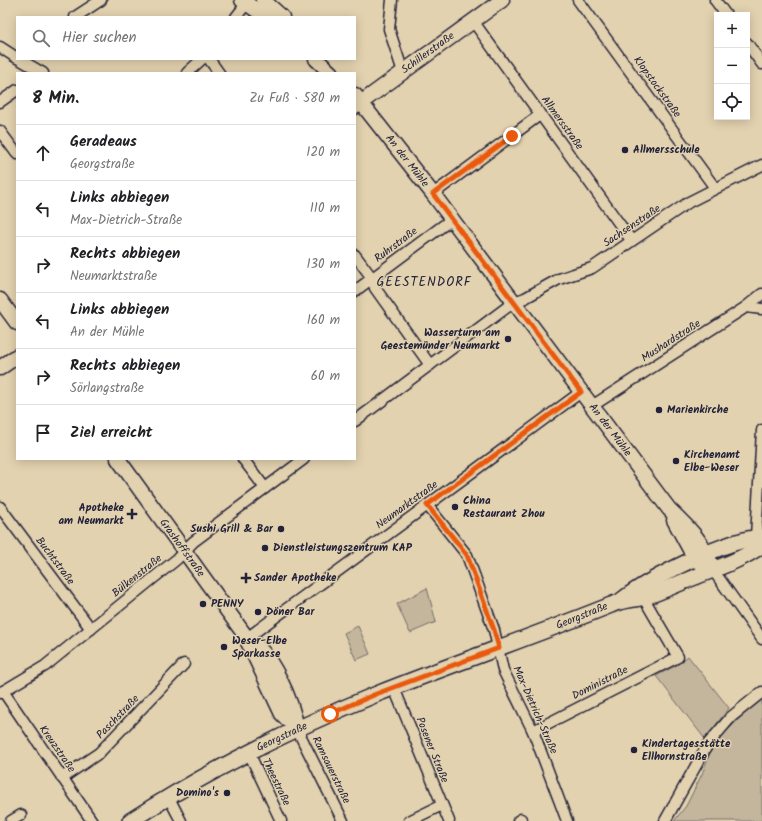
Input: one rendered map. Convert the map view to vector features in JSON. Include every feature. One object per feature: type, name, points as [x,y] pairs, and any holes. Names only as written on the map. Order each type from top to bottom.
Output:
[{"type":"main road","points":[[263,0],[281,16]]},
{"type":"main road","name":"Schillerstraße","points":[[356,100],[403,72],[502,0]]},
{"type":"main road","points":[[244,2],[265,16]]},
{"type":"main road","points":[[317,60],[329,72]]},
{"type":"main road","points":[[324,60],[335,72]]},
{"type":"main road","name":"An der Mühle","points":[[356,100],[433,194],[669,509],[701,542],[702,557],[713,570]]},
{"type":"main road","points":[[0,300],[16,322]]},
{"type":"main road","points":[[0,368],[16,357]]},
{"type":"main road","name":"Grashoffstraße","points":[[123,461],[184,551],[246,638],[249,648],[282,714],[297,729]]},
{"type":"main road","name":"Georgstraße","points":[[620,601],[638,587],[702,557],[760,540]]},
{"type":"main road","name":"Georgstraße","points":[[130,821],[168,796],[297,729],[394,688],[620,601],[643,597],[713,570],[752,552],[760,540]]},
{"type":"street","points":[[77,16],[101,0]]},
{"type":"street","points":[[392,0],[389,29],[403,72]]},
{"type":"street","name":"Klopstockstraße","points":[[578,0],[715,188]]},
{"type":"street","points":[[715,0],[724,12]]},
{"type":"street","points":[[237,16],[244,2]]},
{"type":"street","name":"Allmersstraße","points":[[474,20],[631,240]]},
{"type":"street","points":[[0,47],[16,57]]},
{"type":"street","points":[[750,47],[762,64]]},
{"type":"street","points":[[21,60],[40,72]]},
{"type":"street","points":[[189,72],[201,60]]},
{"type":"street","points":[[210,60],[218,72]]},
{"type":"street","points":[[0,102],[16,91]]},
{"type":"street","points":[[433,194],[541,114]]},
{"type":"street","points":[[0,131],[16,153]]},
{"type":"street","name":"Sachsenstraße","points":[[514,302],[525,298],[559,279],[592,268],[631,240],[689,202],[762,165]]},
{"type":"street","name":"Ruhrstraße","points":[[356,290],[452,219]]},
{"type":"street","points":[[356,256],[372,278],[375,288],[430,365]]},
{"type":"street","name":"Mushardstraße","points":[[592,406],[746,307],[762,294]]},
{"type":"street","points":[[356,420],[514,302]]},
{"type":"street","points":[[746,307],[762,309]]},
{"type":"street","name":"Neumarktstraße","points":[[246,638],[581,392]]},
{"type":"street","points":[[760,540],[762,430]]},
{"type":"street","points":[[244,460],[265,488]]},
{"type":"street","name":"Bülkenstraße","points":[[1,692],[45,666],[177,559],[193,542],[303,460]]},
{"type":"street","name":"Max-Dietrich-Straße","points":[[427,505],[467,555],[494,630],[503,670],[533,731],[567,821]]},
{"type":"street","name":"Buchtstraße","points":[[0,507],[90,629]]},
{"type":"street","points":[[713,570],[762,639]]},
{"type":"street","name":"Doministraße","points":[[533,731],[678,657],[643,597]]},
{"type":"street","name":"Paschstraße","points":[[62,778],[99,753],[184,664]]},
{"type":"street","name":"Posener Straße","points":[[394,688],[449,821]]},
{"type":"street","name":"Kreuzstraße","points":[[1,692],[92,821]]},
{"type":"street","points":[[665,821],[708,744],[731,717],[762,692]]},
{"type":"street","name":"Ramsauerstraße","points":[[297,729],[342,821]]},
{"type":"street","name":"Theestraße","points":[[249,753],[282,821]]},
{"type":"street","points":[[168,796],[181,821]]},
{"type":"street","points":[[409,821],[442,805]]},
{"type":"street","points":[[11,821],[20,815]]},
{"type":"shaded area","points":[[427,588],[436,622],[410,633],[397,604]]},
{"type":"shaded area","points":[[358,626],[370,654],[356,660],[344,633]]},
{"type":"shaded area","points":[[688,656],[729,708],[705,739],[656,676],[677,665]]},
{"type":"shaded area","points":[[762,700],[762,821],[674,821],[686,806],[702,774],[713,745],[740,718]]},
{"type":"place","name":"Allmersschule","points":[[625,150]]},
{"type":"place","name":"Wasserturm am Geestemünder Neumarkt","points":[[508,339]]},
{"type":"place","name":"Marienkirche","points":[[659,410]]},
{"type":"place","name":"Kirchenamt Elbe-Weser","points":[[676,461]]},
{"type":"place","name":"China Restaurant Zhou","points":[[455,507]]},
{"type":"place","name":"Apotheke am Neumarkt","points":[[132,514]]},
{"type":"place","name":"Sushi Grill & Bar","points":[[281,529]]},
{"type":"place","name":"Dienstleistungszentrum KAP","points":[[265,548]]},
{"type":"place","name":"Sander Apotheke","points":[[246,578]]},
{"type":"place","name":"PENNY","points":[[203,604]]},
{"type":"place","name":"Döner Bar","points":[[258,612]]},
{"type":"place","name":"Weser-Elbe Sparkasse","points":[[224,647]]},
{"type":"place","name":"Kindertagesstätte Ellhornstraße","points":[[634,750]]},
{"type":"place","name":"Domino's","points":[[227,793]]},
{"type":"district","name":"GEESTENDORF","points":[[424,282]]},
{"type":"route","points":[[330,714],[376,694],[499,648],[467,555],[427,505],[581,392],[433,194],[512,136]]}]
